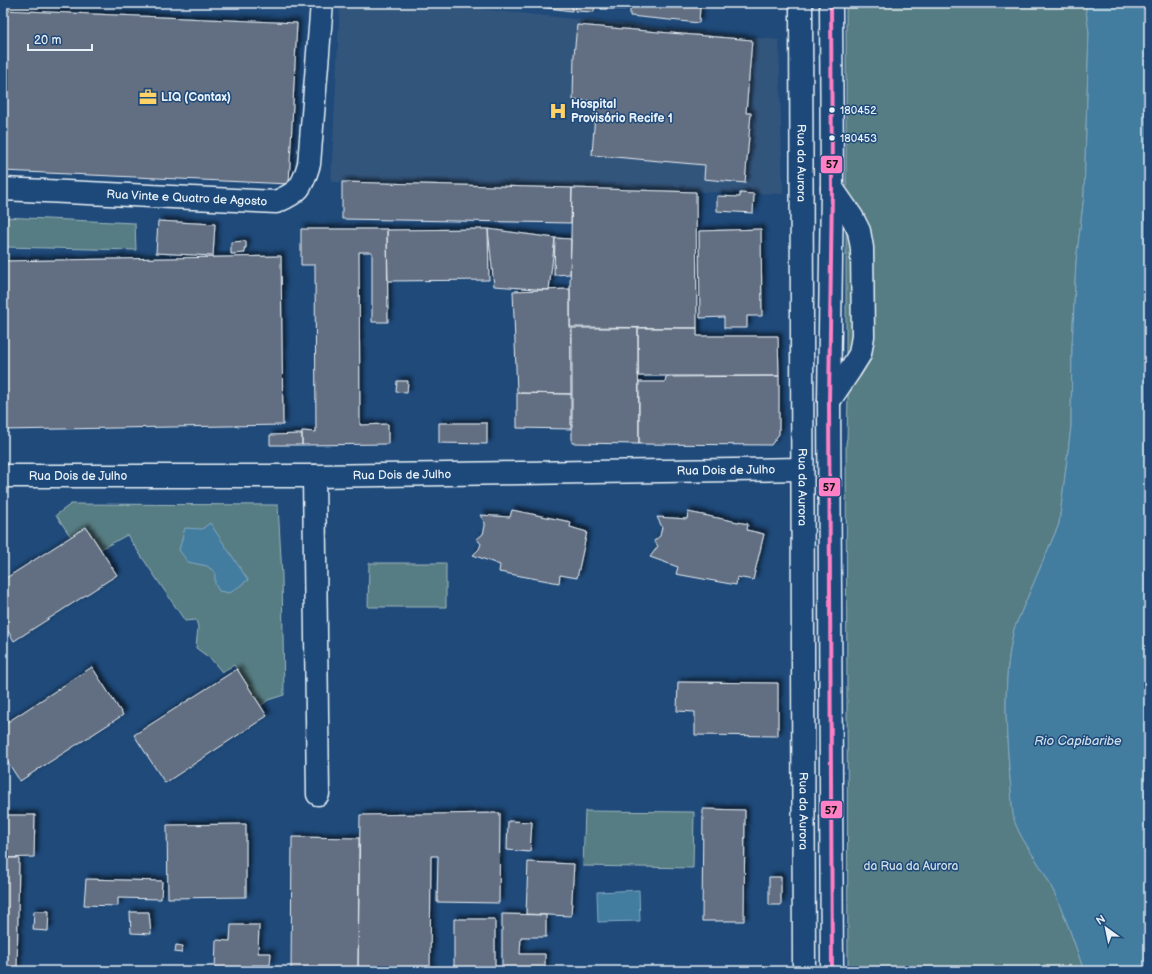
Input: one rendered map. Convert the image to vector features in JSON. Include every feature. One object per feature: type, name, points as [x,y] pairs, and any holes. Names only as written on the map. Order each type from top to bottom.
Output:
[{"type":"main road","name":"Rua Vinte e Quatro de Agosto","points":[[3,189],[276,202],[292,195],[304,182],[309,164],[322,3]]},
{"type":"main road","name":"Rua da Aurora","points":[[801,3],[804,971]]},
{"type":"main road","points":[[831,3],[832,188],[830,401],[832,971]]},
{"type":"main road","points":[[830,401],[860,354],[862,336],[862,248],[859,231],[852,217],[832,188]]},
{"type":"main road","name":"Rua Dois de Julho","points":[[3,476],[314,476],[802,469]]},
{"type":"main road","points":[[314,476],[318,794]]},
{"type":"shaded area","name":"Hospital Provisório Recife 1","points":[[340,3],[420,3],[779,40],[783,194],[331,182]]},
{"type":"green space","name":"da Rua da Aurora","points":[[846,3],[1085,3],[1089,32],[1084,196],[1076,262],[1072,348],[1071,427],[1059,524],[1014,629],[1010,649],[1006,689],[1008,749],[1012,807],[1015,821],[1019,832],[1044,873],[1059,902],[1084,971],[848,971]]},
{"type":"green space","points":[[3,217],[135,223],[136,250],[3,247]]},
{"type":"green space","points":[[71,504],[278,505],[282,576],[284,695],[268,700],[261,706],[234,665],[222,672],[211,659],[196,648],[198,627],[196,620],[185,621],[127,535],[101,549],[86,527],[71,537],[56,515]]},
{"type":"green space","points":[[369,563],[446,563],[446,607],[368,607]]},
{"type":"green space","points":[[585,811],[694,812],[693,868],[583,866]]},
{"type":"water","name":"Rio Capibaribe","points":[[1085,3],[1149,3],[1149,971],[1084,971],[1059,902],[1044,873],[1019,832],[1015,822],[1012,808],[1008,749],[1006,689],[1010,649],[1014,629],[1059,524],[1071,427],[1072,348],[1076,262],[1084,196],[1089,32]]},
{"type":"water","points":[[210,523],[248,580],[230,593],[219,591],[215,584],[215,572],[207,566],[188,562],[179,550],[185,528],[202,529]]},
{"type":"water","points":[[639,890],[640,921],[598,922],[597,892]]},
{"type":"building","points":[[509,3],[573,3],[572,11]]},
{"type":"building","points":[[576,3],[595,3],[594,12],[575,11]]},
{"type":"building","points":[[601,3],[626,3],[626,9],[601,9]]},
{"type":"building","points":[[630,3],[676,3],[700,6],[699,23],[630,16]]},
{"type":"building","name":"LIQ (Contax)","points":[[3,10],[297,23],[289,184],[3,171]]},
{"type":"building","points":[[577,25],[752,40],[746,113],[751,113],[745,183],[704,179],[705,165],[592,155],[596,101],[573,100],[574,56]]},
{"type":"building","points":[[342,182],[572,188],[571,223],[342,219]]},
{"type":"building","points":[[572,188],[696,192],[697,328],[570,327]]},
{"type":"building","points":[[740,193],[754,194],[753,213],[717,211],[717,196],[740,197]]},
{"type":"building","points":[[158,221],[215,224],[213,256],[156,253]]},
{"type":"building","points":[[301,229],[387,229],[388,322],[372,322],[372,252],[359,252],[360,425],[388,424],[388,444],[302,445],[302,431],[316,432],[315,265],[301,265]]},
{"type":"building","points":[[488,229],[489,280],[388,281],[387,230]]},
{"type":"building","points":[[488,229],[555,238],[549,290],[494,286]]},
{"type":"building","points":[[761,229],[762,316],[747,316],[747,328],[724,328],[724,317],[700,318],[699,231]]},
{"type":"building","points":[[555,238],[571,239],[570,274],[554,275]]},
{"type":"building","points":[[246,241],[246,248],[244,248],[245,253],[231,254],[231,242]]},
{"type":"building","points":[[281,256],[283,425],[3,430],[3,261]]},
{"type":"building","points":[[570,289],[571,394],[517,393],[513,291]]},
{"type":"building","points":[[572,328],[638,328],[639,444],[572,443]]},
{"type":"building","points":[[638,328],[697,328],[697,336],[778,336],[779,376],[638,376]]},
{"type":"building","points":[[779,376],[779,434],[771,445],[639,444],[639,382],[665,382],[666,377]]},
{"type":"building","points":[[397,381],[408,381],[407,393],[396,392]]},
{"type":"building","points":[[517,393],[571,394],[571,429],[517,428]]},
{"type":"building","points":[[439,423],[487,423],[487,444],[439,443]]},
{"type":"building","points":[[302,434],[302,445],[270,445],[270,435]]},
{"type":"building","points":[[512,510],[571,522],[570,527],[587,532],[577,578],[560,575],[559,583],[499,572],[500,565],[473,555],[479,549],[481,544],[477,539],[483,534],[485,526],[485,523],[480,515],[510,517]]},
{"type":"building","points":[[688,512],[748,524],[747,530],[764,534],[753,580],[737,577],[736,585],[676,574],[678,567],[650,557],[658,546],[654,541],[660,536],[662,527],[657,517],[687,519]]},
{"type":"building","points":[[86,527],[117,575],[14,641],[3,623],[3,580]]},
{"type":"building","points":[[92,667],[123,715],[20,781],[3,755],[3,725]]},
{"type":"building","points":[[237,669],[267,716],[165,783],[134,735]]},
{"type":"building","points":[[678,682],[778,683],[778,736],[695,735],[695,712],[677,711]]},
{"type":"building","points":[[703,809],[745,810],[744,921],[702,921]]},
{"type":"building","points":[[500,813],[499,903],[437,902],[438,856],[431,856],[430,971],[358,971],[360,815]]},
{"type":"building","points":[[3,815],[35,815],[34,857],[3,858]]},
{"type":"building","points":[[508,821],[532,822],[530,852],[507,850]]},
{"type":"building","points":[[246,824],[246,897],[168,898],[167,825]]},
{"type":"building","points":[[292,837],[359,838],[358,971],[291,971]]},
{"type":"building","points":[[3,858],[19,858],[17,971],[3,971]]},
{"type":"building","points":[[528,862],[574,864],[571,916],[526,914]]},
{"type":"building","points":[[769,877],[781,877],[781,905],[769,905]]},
{"type":"building","points":[[86,879],[162,881],[161,899],[118,898],[118,906],[84,905]]},
{"type":"building","points":[[34,911],[49,911],[48,931],[33,930]]},
{"type":"building","points":[[130,912],[149,912],[151,934],[131,933]]},
{"type":"building","points":[[502,914],[546,915],[546,937],[521,937],[520,954],[545,954],[545,971],[502,971]]},
{"type":"building","points":[[454,919],[495,919],[495,971],[454,971]]},
{"type":"building","points":[[231,925],[259,925],[258,953],[271,953],[270,965],[251,965],[251,971],[215,971],[216,940],[230,941]]},
{"type":"building","points":[[176,945],[183,946],[181,953],[175,952]]},
{"type":"transit line","name":"57","points":[[831,3],[832,188],[829,401],[832,971]]},
{"type":"place","name":"LIQ (Contax)","points":[[148,97]]},
{"type":"place","name":"180452","points":[[832,110]]},
{"type":"place","name":"Hospital Provisório Recife 1","points":[[558,111]]},
{"type":"place","name":"180453","points":[[832,138]]}]
